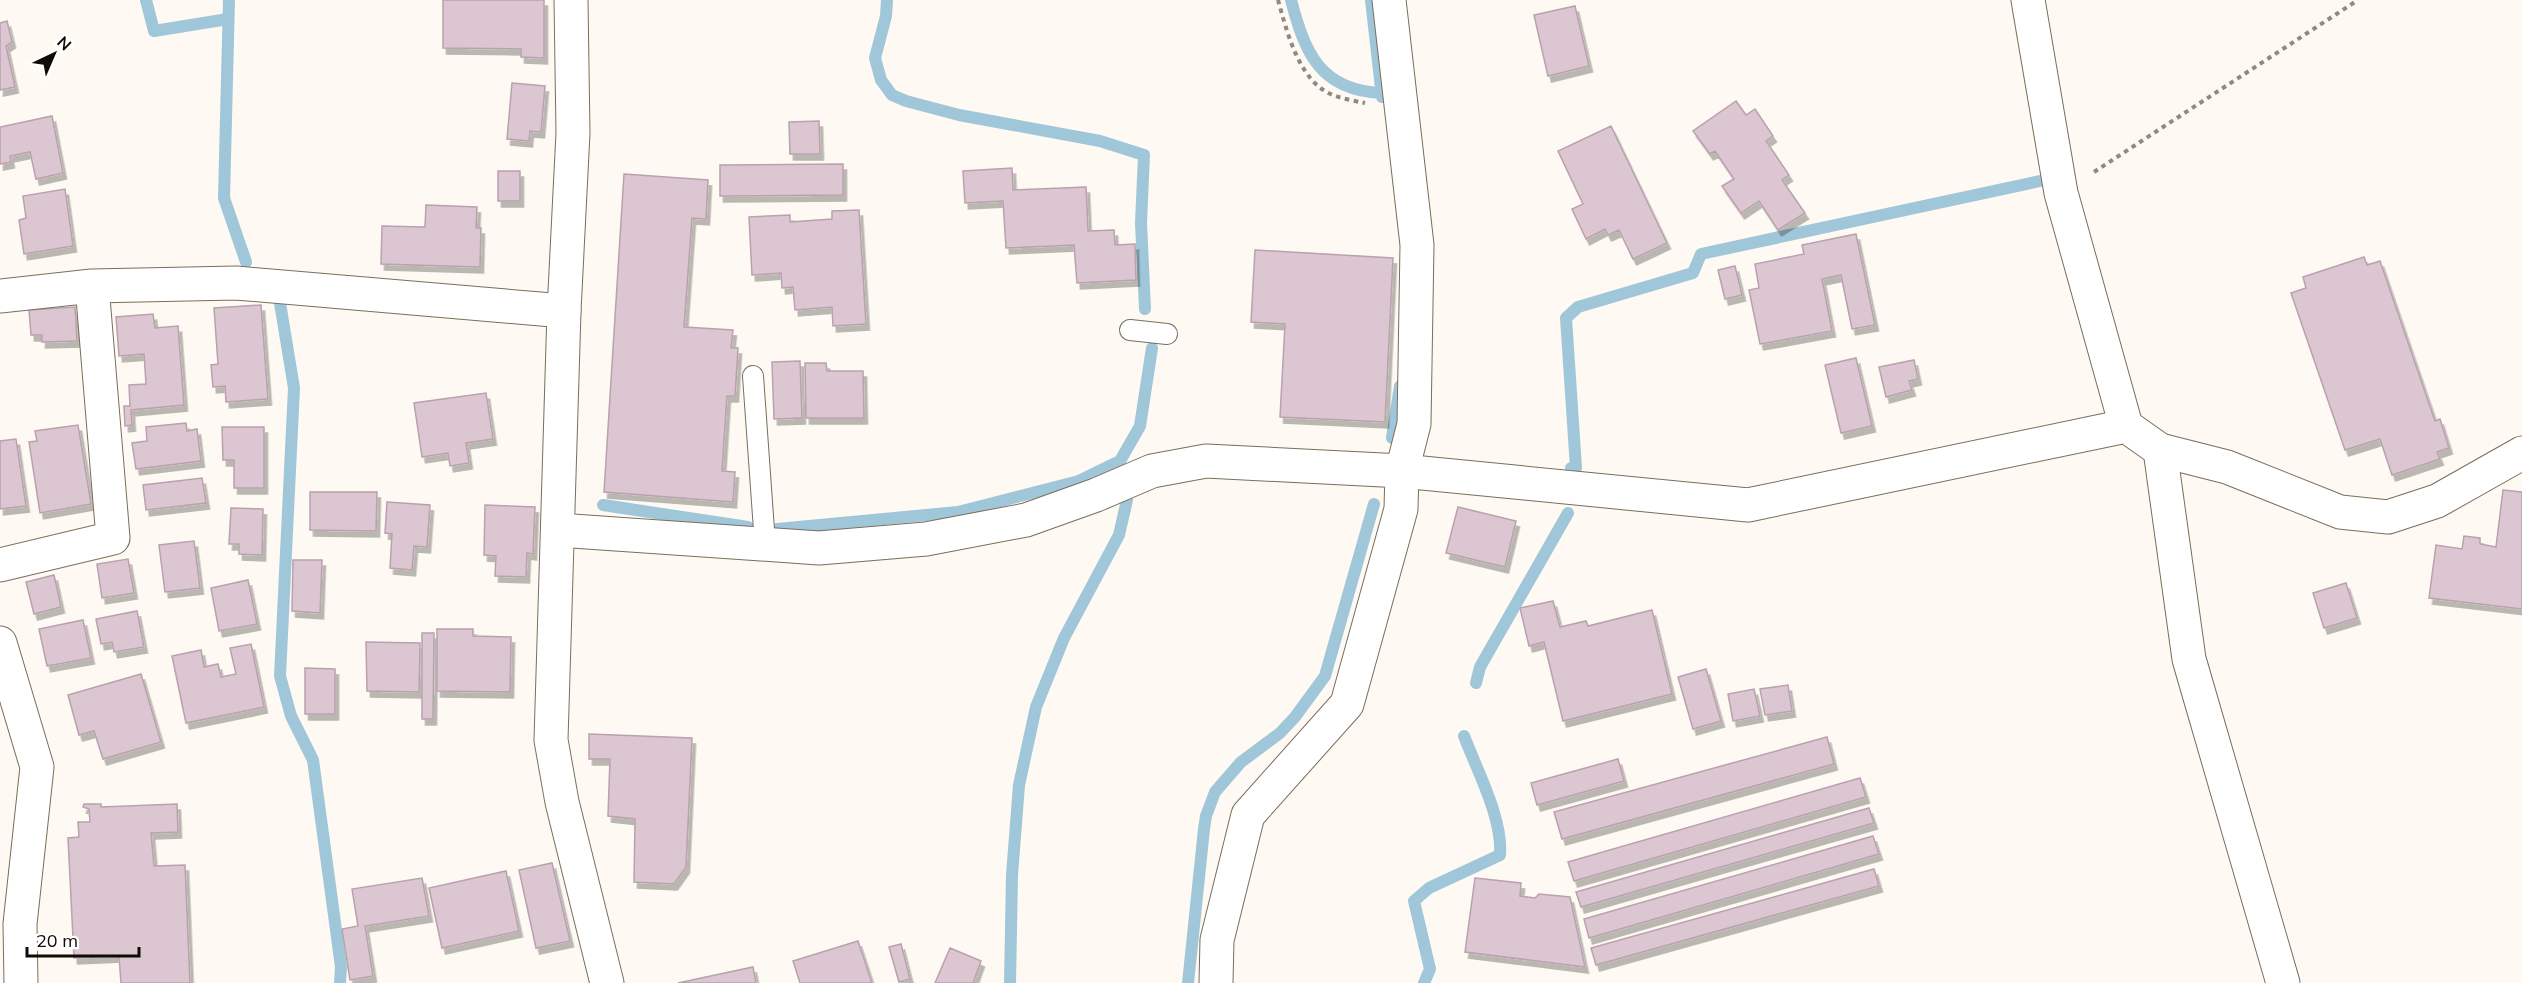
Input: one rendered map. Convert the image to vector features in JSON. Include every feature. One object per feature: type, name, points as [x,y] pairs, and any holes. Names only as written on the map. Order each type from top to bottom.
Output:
[{"type":"street","points":[[571,0],[573,133],[564,311],[551,740],[562,802],[607,983]]},
{"type":"street","points":[[1216,983],[1217,940],[1248,815],[1347,704],[1401,509],[1402,471],[1414,424],[1417,245],[1389,0]]},
{"type":"street","points":[[2028,0],[2061,193],[2126,426],[2160,450],[2227,467],[2340,512],[2388,517],[2437,501],[2522,453]]},
{"type":"street","points":[[0,296],[92,286],[236,283],[564,311]]},
{"type":"street","points":[[0,565],[113,538],[92,286]]},
{"type":"street","points":[[558,530],[819,548],[926,539],[1026,520],[1096,495],[1152,471],[1206,461],[1402,471],[1748,505],[2126,426]]},
{"type":"street","points":[[2160,450],[2189,659],[2283,983]]},
{"type":"street","points":[[0,643],[37,767],[20,924],[21,983]]},
{"type":"lane","points":[[1130,330],[1167,334]]},
{"type":"lane","points":[[753,376],[765,544]]},
{"type":"path","points":[[1278,0],[1287,30],[1305,72],[1332,95],[1401,111]]},
{"type":"path","points":[[2061,193],[2358,0]]},
{"type":"building","points":[[443,0],[544,0],[544,58],[521,57],[521,49],[443,48]]},
{"type":"building","points":[[1575,6],[1589,66],[1548,76],[1534,15]]},
{"type":"building","points":[[7,21],[12,42],[6,46],[15,87],[0,90],[0,23]]},
{"type":"building","points":[[512,83],[545,86],[541,132],[530,131],[529,141],[507,139]]},
{"type":"building","points":[[1736,101],[1746,115],[1755,109],[1773,136],[1766,141],[1789,175],[1782,180],[1805,213],[1778,230],[1759,201],[1741,213],[1722,186],[1734,179],[1715,151],[1710,154],[1693,131]]},
{"type":"building","points":[[52,116],[63,173],[36,179],[30,152],[10,156],[11,162],[0,164],[0,127]]},
{"type":"building","points":[[819,121],[820,154],[790,154],[789,122]]},
{"type":"building","points":[[1611,126],[1667,243],[1633,259],[1619,230],[1608,235],[1605,229],[1586,239],[1572,209],[1583,204],[1558,151]]},
{"type":"building","points":[[843,164],[843,195],[720,196],[720,165]]},
{"type":"building","points":[[1012,168],[1013,190],[1086,187],[1088,231],[1114,230],[1115,245],[1135,244],[1136,280],[1077,283],[1074,245],[1006,248],[1003,201],[965,203],[963,171]]},
{"type":"building","points":[[498,171],[520,171],[520,201],[498,201]]},
{"type":"building","points":[[624,174],[708,180],[706,219],[692,218],[684,327],[733,330],[731,348],[738,348],[735,396],[727,396],[722,471],[735,472],[733,502],[604,492]]},
{"type":"building","points":[[65,189],[73,246],[24,254],[19,220],[26,218],[23,196]]},
{"type":"building","points":[[426,205],[477,207],[476,228],[481,228],[480,267],[381,264],[382,226],[425,227]]},
{"type":"building","points":[[859,210],[866,324],[833,326],[832,307],[795,310],[793,287],[782,288],[781,273],[752,275],[749,217],[790,215],[790,222],[832,219],[832,211]]},
{"type":"building","points":[[1856,234],[1875,325],[1852,329],[1841,275],[1822,279],[1832,331],[1760,344],[1749,290],[1759,288],[1755,264],[1804,254],[1802,245]]},
{"type":"building","points":[[1255,250],[1393,258],[1385,422],[1280,417],[1285,324],[1251,322]]},
{"type":"building","points":[[2364,257],[2367,265],[2380,261],[2435,421],[2440,419],[2449,448],[2437,452],[2440,459],[2392,475],[2380,439],[2345,450],[2291,293],[2306,288],[2303,277]]},
{"type":"building","points":[[1735,266],[1742,295],[1725,299],[1718,270]]},
{"type":"building","points":[[261,305],[268,399],[226,402],[225,386],[213,387],[211,365],[218,364],[214,308]]},
{"type":"building","points":[[75,307],[77,341],[42,342],[42,335],[31,335],[29,310]]},
{"type":"building","points":[[153,314],[155,328],[178,326],[184,405],[131,410],[132,425],[125,426],[124,406],[130,406],[129,385],[146,384],[144,354],[119,356],[116,317]]},
{"type":"building","points":[[1856,358],[1872,426],[1841,433],[1825,365]]},
{"type":"building","points":[[1914,360],[1918,379],[1909,381],[1912,390],[1886,397],[1879,367]]},
{"type":"building","points":[[800,361],[802,418],[774,419],[772,362]]},
{"type":"building","points":[[805,363],[826,363],[827,371],[863,371],[864,418],[806,418]]},
{"type":"building","points":[[486,393],[493,439],[466,443],[469,463],[450,466],[448,453],[422,457],[414,403]]},
{"type":"building","points":[[186,423],[187,431],[197,429],[201,461],[136,469],[132,443],[147,441],[146,427]]},
{"type":"building","points":[[78,425],[91,504],[40,513],[29,442],[37,441],[35,431]]},
{"type":"building","points":[[222,427],[264,427],[264,488],[234,488],[234,460],[223,460]]},
{"type":"building","points":[[16,439],[26,506],[0,509],[0,441]]},
{"type":"building","points":[[202,478],[206,503],[146,510],[143,485]]},
{"type":"building","points":[[2503,490],[2522,492],[2522,609],[2429,598],[2436,545],[2462,549],[2464,536],[2480,538],[2480,544],[2496,547]]},
{"type":"building","points":[[310,492],[377,492],[376,531],[310,530]]},
{"type":"building","points":[[387,502],[430,505],[427,547],[414,546],[412,570],[390,568],[392,534],[385,533]]},
{"type":"building","points":[[485,505],[535,507],[533,554],[527,553],[526,577],[495,576],[496,556],[484,555]]},
{"type":"building","points":[[1458,507],[1516,521],[1505,567],[1446,553]]},
{"type":"building","points":[[231,508],[263,509],[262,555],[239,554],[239,544],[229,544]]},
{"type":"building","points":[[194,541],[200,588],[165,592],[159,545]]},
{"type":"building","points":[[128,559],[134,593],[102,598],[97,564]]},
{"type":"building","points":[[293,560],[322,560],[320,613],[292,611]]},
{"type":"building","points":[[54,575],[61,607],[34,614],[26,582]]},
{"type":"building","points":[[248,580],[257,624],[219,631],[211,588]]},
{"type":"building","points":[[2346,583],[2357,618],[2324,628],[2313,593]]},
{"type":"building","points":[[1553,601],[1560,627],[1586,621],[1588,626],[1652,610],[1672,694],[1563,721],[1544,642],[1529,646],[1520,608]]},
{"type":"building","points":[[137,611],[144,647],[114,652],[112,642],[101,644],[96,619]]},
{"type":"building","points":[[83,620],[91,658],[47,666],[39,629]]},
{"type":"building","points":[[437,629],[473,629],[473,636],[511,637],[510,692],[437,691]]},
{"type":"building","points":[[422,633],[434,633],[433,719],[422,719]]},
{"type":"building","points":[[366,642],[420,643],[419,692],[367,691]]},
{"type":"building","points":[[251,644],[264,707],[186,723],[172,656],[201,650],[204,667],[218,664],[221,677],[236,674],[230,648]]},
{"type":"building","points":[[305,668],[335,669],[335,714],[305,714]]},
{"type":"building","points":[[1706,669],[1721,721],[1693,729],[1678,677]]},
{"type":"building","points":[[141,674],[161,742],[103,759],[94,731],[79,735],[68,695]]},
{"type":"building","points":[[1788,685],[1792,711],[1765,715],[1760,689]]},
{"type":"building","points":[[1754,689],[1760,716],[1733,721],[1728,694]]},
{"type":"building","points":[[589,734],[692,738],[686,867],[674,884],[634,882],[635,819],[608,816],[610,759],[589,759]]},
{"type":"building","points":[[1827,737],[1834,764],[1562,839],[1554,812]]},
{"type":"building","points":[[1618,759],[1624,781],[1537,805],[1531,783]]},
{"type":"building","points":[[1860,778],[1866,797],[1574,881],[1568,862]]},
{"type":"building","points":[[84,804],[101,804],[101,807],[177,804],[178,832],[151,833],[154,866],[185,865],[190,983],[121,983],[119,956],[74,958],[68,838],[79,837],[78,822],[90,822],[89,809],[83,807]]},
{"type":"building","points":[[1869,808],[1874,823],[1581,907],[1576,892]]},
{"type":"building","points":[[1873,836],[1879,854],[1589,938],[1584,919]]},
{"type":"building","points":[[552,863],[570,941],[536,948],[519,870]]},
{"type":"building","points":[[1874,869],[1879,886],[1596,965],[1591,948]]},
{"type":"building","points":[[506,871],[519,931],[442,948],[429,888]]},
{"type":"building","points":[[422,878],[429,916],[365,926],[373,976],[350,980],[342,929],[358,926],[352,889]]},
{"type":"building","points":[[1475,878],[1521,883],[1520,896],[1535,898],[1539,894],[1570,897],[1585,967],[1465,952]]},
{"type":"building","points":[[858,941],[872,983],[800,983],[793,961]]},
{"type":"building","points":[[901,944],[910,979],[899,982],[889,947]]},
{"type":"building","points":[[950,948],[981,961],[973,983],[935,983]]},
{"type":"building","points":[[753,967],[756,983],[678,983]]},
{"type":"waterway","points":[[146,0],[154,31],[228,19]]},
{"type":"waterway","points":[[229,0],[224,198],[246,262]]},
{"type":"waterway","points":[[887,0],[886,16],[875,58],[881,80],[892,95],[959,115],[1100,141],[1144,155],[1141,223],[1145,309]]},
{"type":"waterway","points":[[1291,0],[1302,36],[1318,65],[1343,85],[1381,93]]},
{"type":"waterway","points":[[1371,0],[1382,97]]},
{"type":"waterway","points":[[1571,468],[1576,468],[1566,318],[1578,307],[1693,273],[1701,254],[2040,181]]},
{"type":"waterway","points":[[280,303],[294,388],[280,676],[291,716],[313,760],[341,967],[340,983]]},
{"type":"waterway","points":[[777,529],[958,512],[1079,481],[1120,461],[1140,426],[1152,348]]},
{"type":"waterway","points":[[1392,438],[1400,386]]},
{"type":"waterway","points":[[1010,983],[1012,875],[1019,785],[1036,707],[1064,638],[1119,535],[1127,500]]},
{"type":"waterway","points":[[1188,983],[1204,829],[1215,792],[1241,762],[1280,733],[1295,717],[1325,676],[1374,504]]},
{"type":"waterway","points":[[603,505],[748,527]]},
{"type":"waterway","points":[[1476,683],[1480,667],[1568,513]]},
{"type":"waterway","points":[[1424,983],[1430,969],[1414,901],[1429,888],[1500,855],[1500,841],[1493,810],[1464,736]]}]
